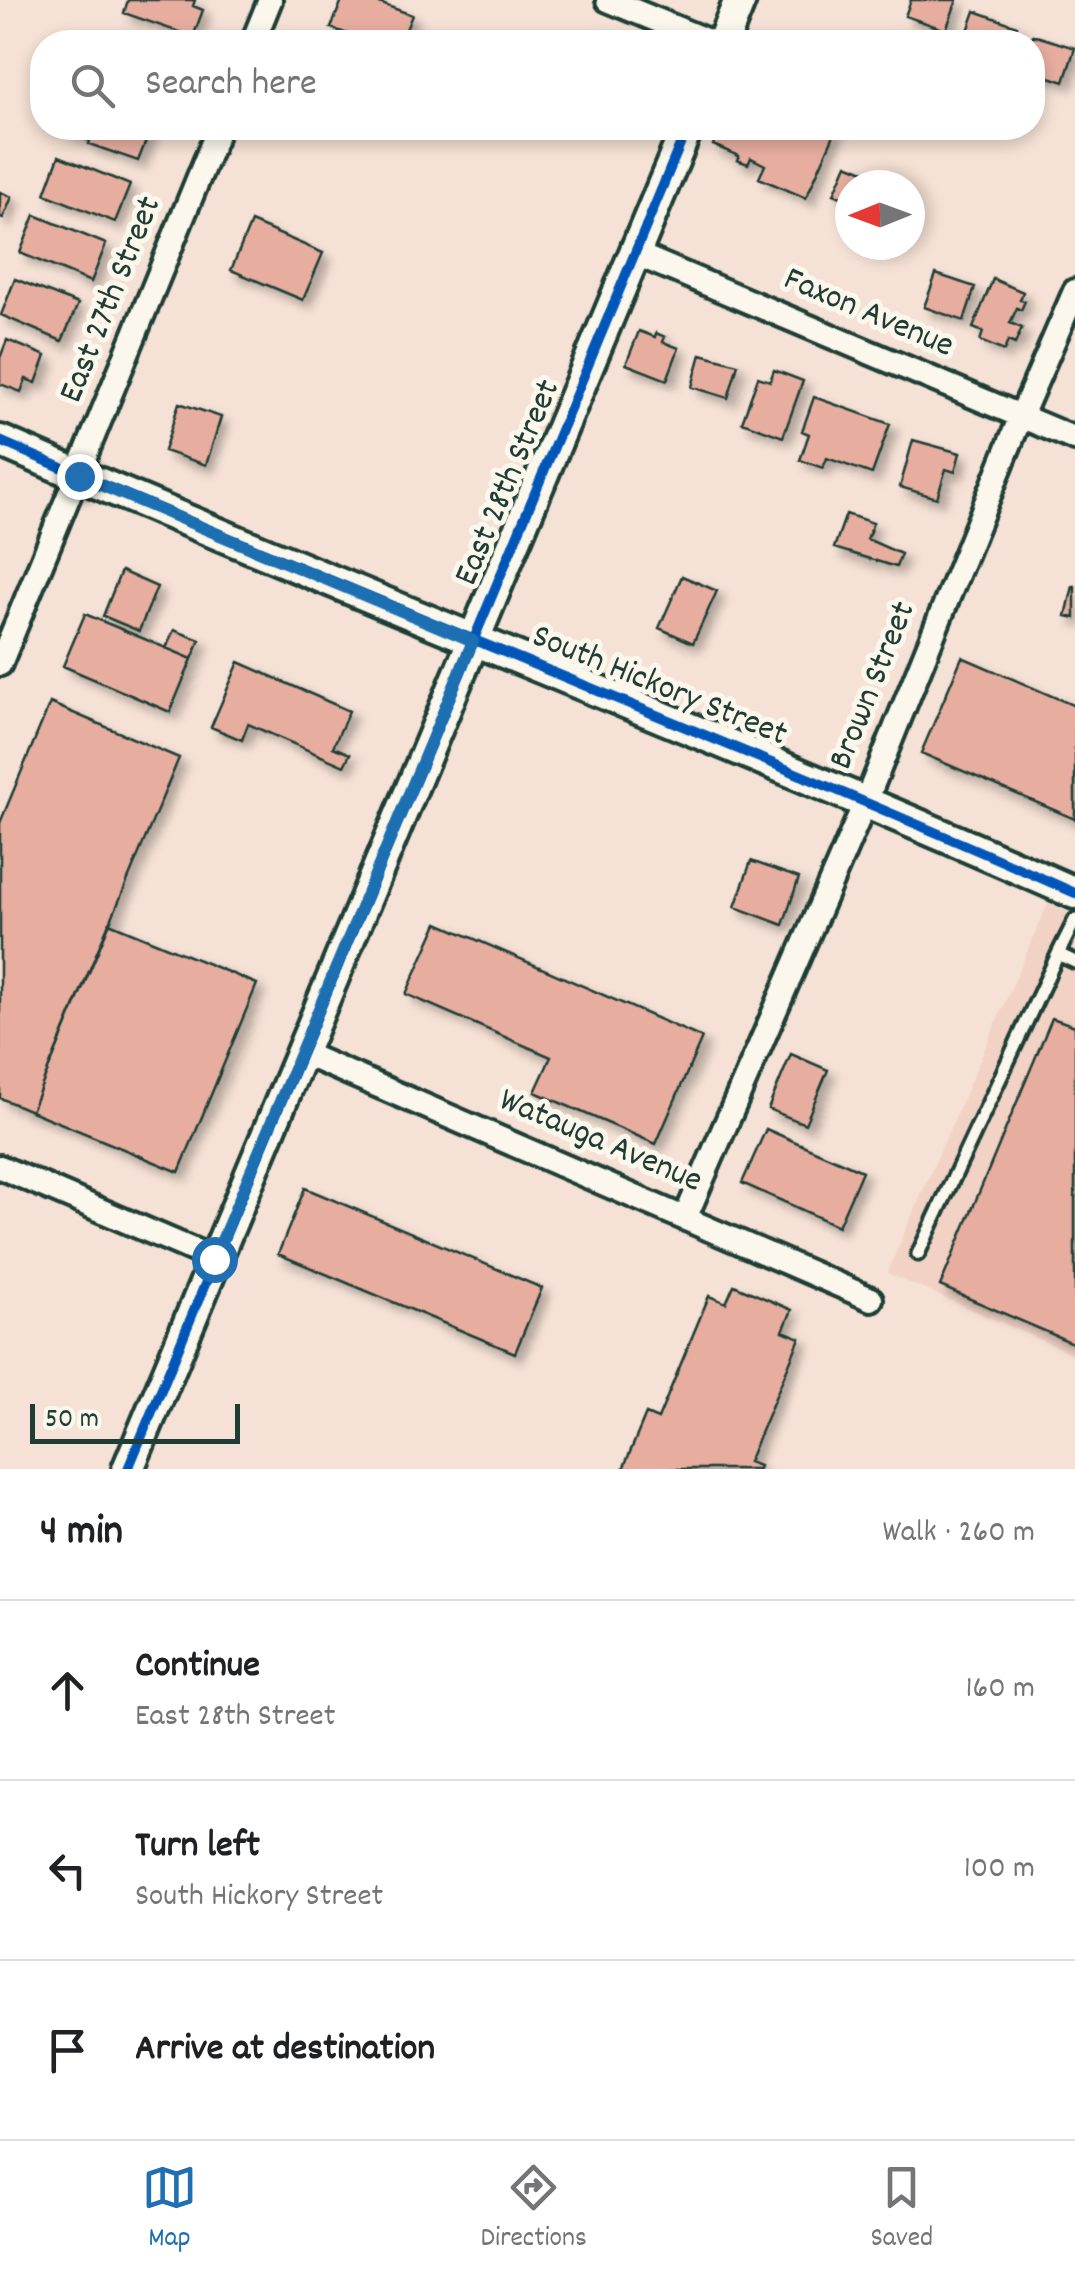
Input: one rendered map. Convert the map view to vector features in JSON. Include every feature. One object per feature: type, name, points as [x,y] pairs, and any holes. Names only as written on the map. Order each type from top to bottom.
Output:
[{"type":"street","points":[[258,30],[270,0]]},
{"type":"street","points":[[608,0],[681,30]]},
{"type":"street","points":[[728,30],[740,0]]},
{"type":"street","name":"East 27th Street","points":[[0,664],[214,140]]},
{"type":"street","name":"East 28th Street","points":[[128,1469],[682,140]]},
{"type":"street","name":"Faxon Avenue","points":[[634,253],[1075,439]]},
{"type":"street","name":"Brown Street","points":[[686,1216],[866,801],[1075,290]]},
{"type":"street","name":"South Hickory Street","points":[[0,442],[866,801],[1075,894]]},
{"type":"street","name":"Watauga Avenue","points":[[300,1052],[872,1299]]},
{"type":"street","points":[[0,1167],[214,1259]]},
{"type":"lane","points":[[918,1254],[1075,920]]},
{"type":"lane","points":[[1058,954],[1075,962]]},
{"type":"shaded area","points":[[1048,904],[1075,916],[1075,1355],[887,1273]]},
{"type":"building","points":[[128,0],[195,0],[193,6],[203,10],[196,30],[173,30],[124,13]]},
{"type":"building","points":[[342,0],[371,0],[412,15],[406,30],[331,28]]},
{"type":"building","points":[[911,0],[957,0],[946,30],[905,16]]},
{"type":"building","points":[[975,11],[1017,26],[1016,30],[968,30]]},
{"type":"building","points":[[1045,39],[1075,48],[1064,82],[1045,75]]},
{"type":"building","points":[[146,140],[138,161],[89,144]]},
{"type":"building","points":[[715,140],[832,140],[806,198],[759,178],[765,165],[751,158],[748,164],[737,160],[739,156],[713,145]]},
{"type":"building","points":[[59,156],[130,185],[115,222],[45,194]]},
{"type":"building","points":[[0,192],[12,197],[3,218],[0,217]]},
{"type":"building","points":[[35,215],[106,244],[91,282],[20,253]]},
{"type":"building","points":[[251,222],[323,253],[303,300],[231,270]]},
{"type":"building","points":[[936,274],[975,287],[964,321],[924,307]]},
{"type":"building","points":[[15,279],[78,304],[62,341],[1,315]]},
{"type":"building","points":[[993,279],[1023,292],[1020,300],[1025,301],[1010,323],[1022,328],[1015,344],[1008,341],[1004,351],[980,341],[983,332],[973,328]]},
{"type":"building","points":[[639,331],[655,337],[656,333],[665,337],[663,342],[679,348],[667,380],[626,364]]},
{"type":"building","points":[[7,340],[46,356],[36,383],[26,379],[21,392],[0,384],[0,358]]},
{"type":"building","points":[[701,354],[738,364],[728,398],[692,387]]},
{"type":"building","points":[[774,370],[803,381],[783,437],[742,422],[758,377],[770,381]]},
{"type":"building","points":[[814,397],[890,424],[872,474],[827,458],[823,468],[800,460],[809,434],[802,431]]},
{"type":"building","points":[[179,403],[221,417],[206,465],[164,451]]},
{"type":"building","points":[[913,440],[960,453],[955,472],[946,469],[937,498],[900,487]]},
{"type":"building","points":[[846,514],[873,523],[867,539],[901,554],[896,567],[834,548]]},
{"type":"building","points":[[121,571],[157,587],[139,631],[103,616]]},
{"type":"building","points":[[682,576],[717,591],[693,643],[659,628]]},
{"type":"building","points":[[1075,586],[1075,618],[1066,616]]},
{"type":"building","points":[[85,614],[192,659],[170,712],[63,666]]},
{"type":"building","points":[[174,630],[200,640],[192,659],[166,648]]},
{"type":"building","points":[[962,657],[1075,706],[1075,819],[921,753]]},
{"type":"building","points":[[239,662],[349,711],[333,747],[350,754],[344,766],[248,724],[242,740],[211,727]]},
{"type":"building","points":[[50,703],[179,758],[31,1111],[0,1098],[0,823]]},
{"type":"building","points":[[751,861],[799,878],[783,925],[735,907]]},
{"type":"building","points":[[109,923],[257,984],[179,1172],[31,1111]]},
{"type":"building","points":[[438,923],[702,1038],[656,1144],[535,1092],[551,1057],[406,994]]},
{"type":"building","points":[[1052,1018],[1075,1026],[1075,1344],[940,1286]]},
{"type":"building","points":[[791,1054],[828,1070],[805,1124],[768,1109]]},
{"type":"building","points":[[766,1129],[862,1171],[838,1226],[742,1183]]},
{"type":"building","points":[[305,1188],[542,1288],[515,1353],[278,1254]]},
{"type":"building","points":[[734,1285],[792,1310],[783,1331],[800,1338],[748,1462],[759,1466],[758,1469],[623,1469],[646,1414],[658,1419],[709,1296],[726,1303]]},
{"type":"cycle path","points":[[128,1469],[682,140]]},
{"type":"cycle path","points":[[0,441],[1075,893]]},
{"type":"route","points":[[79,476],[473,641],[214,1259]]}]
